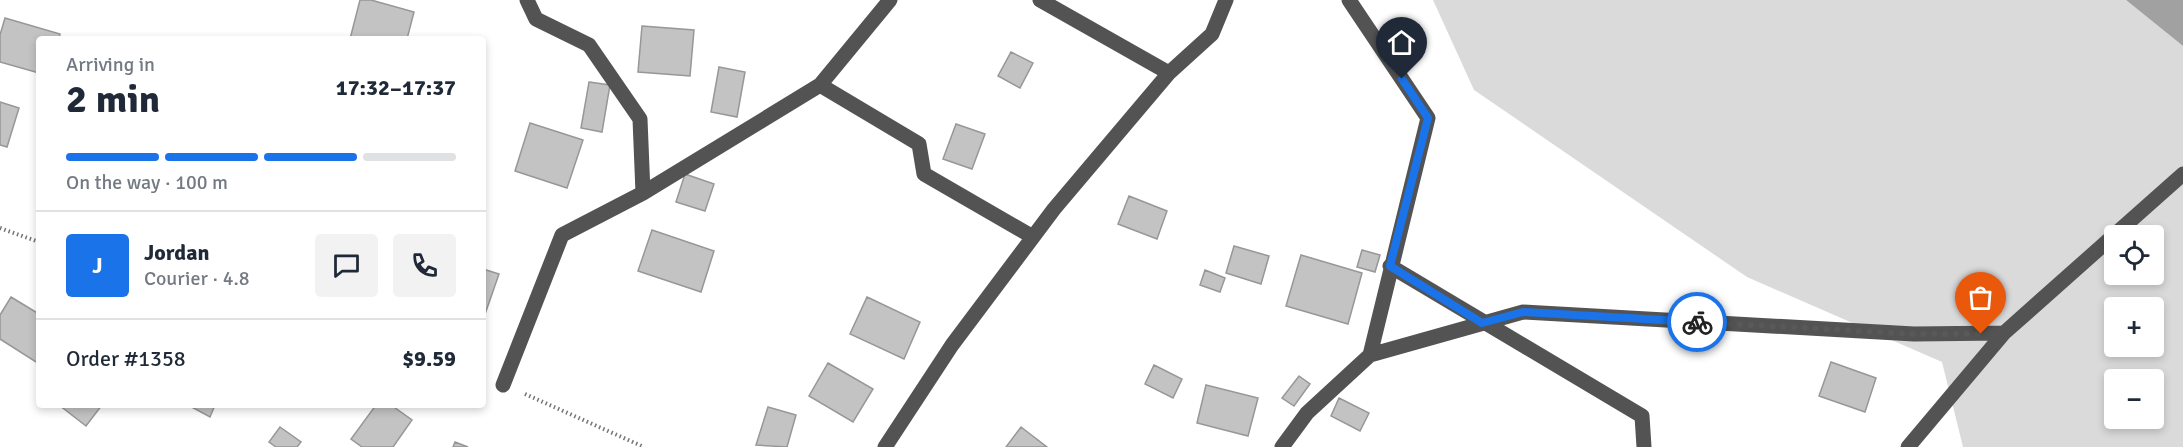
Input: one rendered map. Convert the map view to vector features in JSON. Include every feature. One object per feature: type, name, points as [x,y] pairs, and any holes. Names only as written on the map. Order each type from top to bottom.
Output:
[{"type":"street","points":[[527,0],[536,19],[589,45],[640,119],[643,193]]},
{"type":"street","points":[[503,385],[562,235],[643,193],[820,85],[890,0]]},
{"type":"street","points":[[1040,0],[1169,73]]},
{"type":"street","points":[[885,447],[952,345],[1033,237],[1169,73],[1212,34],[1226,0]]},
{"type":"street","points":[[1349,0],[1428,118],[1370,355]]},
{"type":"street","points":[[820,85],[919,144],[924,174],[1033,237]]},
{"type":"street","points":[[1908,447],[2004,333],[2183,174]]},
{"type":"street","points":[[1390,266],[1482,323],[1642,416],[1644,447]]},
{"type":"street","points":[[1282,447],[1307,413],[1370,355],[1523,312],[1914,334],[2004,333]]},
{"type":"path","points":[[0,228],[36,241]]},
{"type":"path","points":[[503,385],[644,447]]},
{"type":"shaded area","points":[[1433,0],[2126,0],[2183,46],[2183,447],[1963,447],[1942,362],[1747,277],[1474,90]]},
{"type":"shaded area","points":[[2126,0],[2183,0],[2183,46]]},
{"type":"building","points":[[360,0],[371,0],[414,12],[408,36],[351,36]]},
{"type":"building","points":[[5,18],[60,34],[60,36],[36,36],[36,72],[0,62],[0,35]]},
{"type":"building","points":[[642,26],[694,30],[690,76],[638,72]]},
{"type":"building","points":[[1011,52],[1033,63],[1020,88],[998,76]]},
{"type":"building","points":[[719,67],[745,72],[737,117],[711,112]]},
{"type":"building","points":[[589,82],[610,85],[602,132],[581,128]]},
{"type":"building","points":[[0,102],[19,108],[7,147],[0,145]]},
{"type":"building","points":[[530,123],[583,140],[567,188],[515,171]]},
{"type":"building","points":[[956,124],[985,134],[972,169],[943,159]]},
{"type":"building","points":[[685,174],[714,184],[705,211],[676,202]]},
{"type":"building","points":[[1129,196],[1167,211],[1157,239],[1118,224]]},
{"type":"building","points":[[652,230],[714,251],[701,292],[638,271]]},
{"type":"building","points":[[1234,246],[1269,256],[1261,284],[1226,273]]},
{"type":"building","points":[[1362,250],[1380,255],[1375,272],[1357,267]]},
{"type":"building","points":[[1301,255],[1362,273],[1348,324],[1286,306]]},
{"type":"building","points":[[486,270],[499,274],[486,311]]},
{"type":"building","points":[[1205,270],[1225,278],[1220,292],[1200,285]]},
{"type":"building","points":[[11,297],[36,312],[36,362],[0,339],[0,315]]},
{"type":"building","points":[[867,297],[920,322],[904,359],[850,334]]},
{"type":"building","points":[[1831,362],[1876,378],[1865,412],[1819,396]]},
{"type":"building","points":[[828,363],[873,389],[853,422],[809,396]]},
{"type":"building","points":[[1154,365],[1182,379],[1173,398],[1145,384]]},
{"type":"building","points":[[1299,376],[1310,384],[1294,406],[1282,398]]},
{"type":"building","points":[[1206,385],[1258,398],[1248,436],[1197,423]]},
{"type":"building","points":[[1339,398],[1369,413],[1360,431],[1331,416]]},
{"type":"building","points":[[768,407],[796,415],[787,447],[756,445]]},
{"type":"building","points":[[63,408],[100,408],[86,426]]},
{"type":"building","points":[[194,408],[214,408],[210,417]]},
{"type":"building","points":[[374,408],[395,408],[412,420],[393,447],[362,447],[351,439]]},
{"type":"building","points":[[280,427],[301,442],[297,447],[276,447],[269,442]]},
{"type":"building","points":[[1021,427],[1047,447],[1006,447]]},
{"type":"building","points":[[455,442],[468,447],[453,447]]},
{"type":"way so far","points":[[1697,322],[1914,334],[1981,334]]},
{"type":"route","points":[[1402,79],[1428,118],[1390,266],[1482,323],[1523,312],[1697,322]]}]
